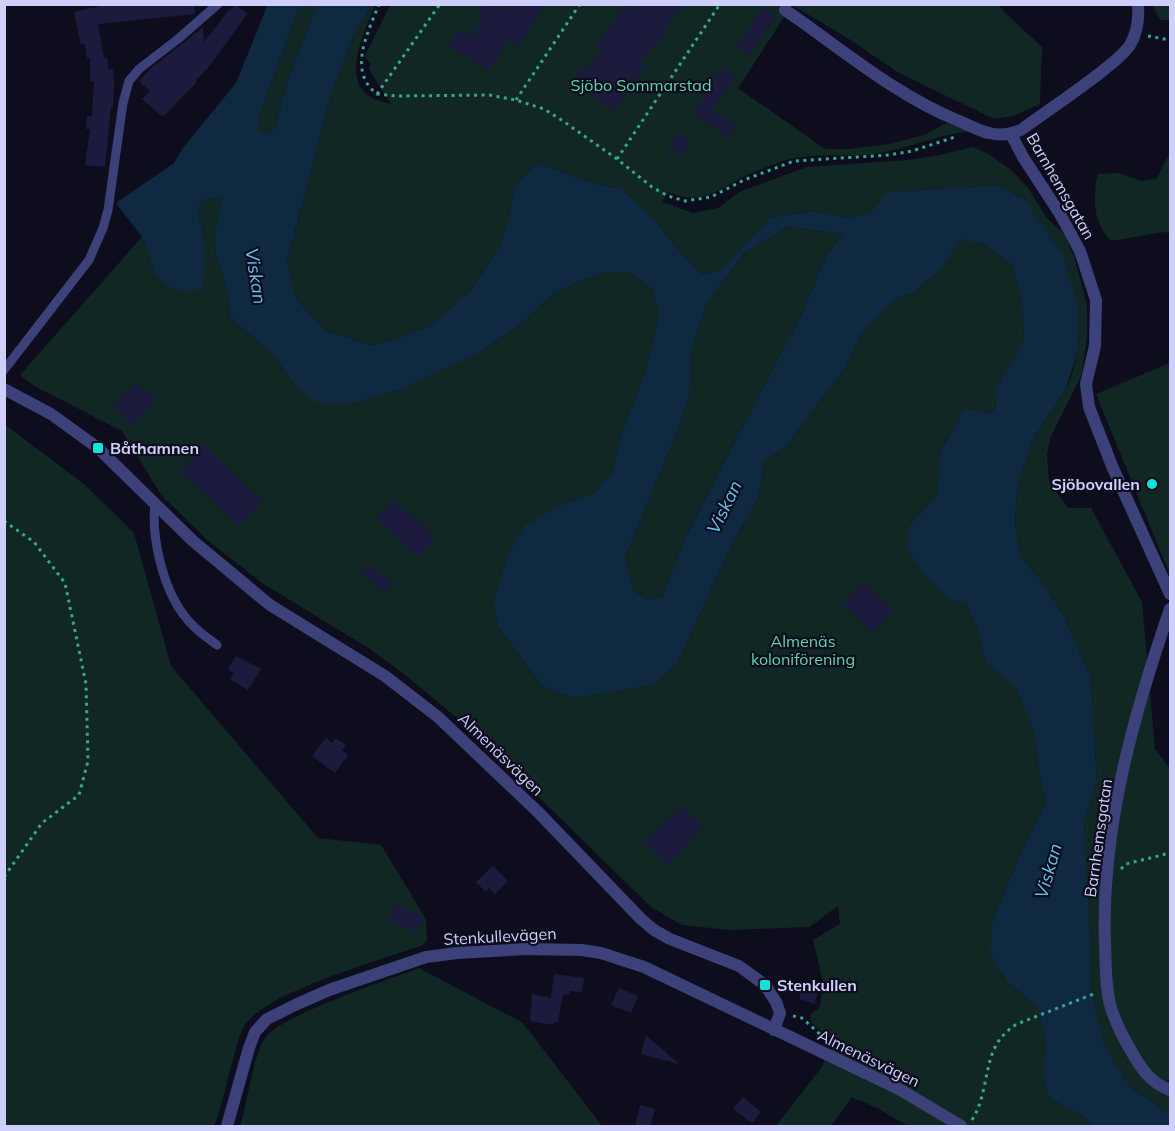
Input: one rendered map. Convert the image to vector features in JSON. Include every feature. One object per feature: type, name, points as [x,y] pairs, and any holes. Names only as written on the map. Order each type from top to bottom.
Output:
[{"type":"street","name":"Barnhemsgatan","points":[[785,10],[904,95],[939,113],[990,133],[1011,134],[1033,122],[1110,65],[1130,44],[1138,15],[1138,4]]},
{"type":"street","name":"Barnhemsgatan","points":[[1011,134],[1060,214],[1080,252],[1096,300],[1095,345],[1086,384],[1089,407],[1112,466],[1170,594]]},
{"type":"street","name":"Almenäsvägen","points":[[4,390],[51,414],[98,448],[226,571],[270,605],[385,676],[438,717],[538,812],[654,930],[739,966],[765,985],[780,1013],[774,1030],[899,1089],[961,1126]]},
{"type":"street","name":"Barnhemsgatan","points":[[1170,609],[1138,709],[1120,786],[1107,862],[1104,917],[1106,971],[1111,1006],[1119,1031],[1148,1077],[1170,1090]]},
{"type":"street","name":"Stenkullevägen","points":[[227,1126],[255,1032],[267,1020],[329,990],[426,957],[526,949],[601,952],[644,967],[774,1030]]},
{"type":"lane","points":[[4,370],[89,260],[94,249],[108,210],[123,103],[129,81],[139,69],[187,32],[218,4]]},
{"type":"lane","points":[[155,504],[153,524],[156,549],[181,613],[195,628],[217,645]]},
{"type":"path","points":[[379,4],[366,39],[360,67],[363,79],[377,94],[398,96],[489,95],[516,100],[544,109],[617,159],[652,187],[668,196],[685,201],[699,201],[711,197],[744,180],[794,161],[889,155],[912,151],[952,137],[973,134],[977,128]]},
{"type":"path","points":[[377,94],[440,4]]},
{"type":"path","points":[[516,100],[580,4]]},
{"type":"path","points":[[617,159],[720,4]]},
{"type":"path","points":[[1134,33],[1170,40]]},
{"type":"path","points":[[4,520],[34,542],[65,584],[86,684],[88,761],[79,795],[42,823],[4,877]]},
{"type":"path","points":[[1106,882],[1126,864],[1170,853]]},
{"type":"path","points":[[4,908],[4,919]]},
{"type":"path","points":[[968,1126],[979,1108],[992,1049],[1006,1031],[1017,1024],[1094,994]]},
{"type":"green space","points":[[300,5],[317,5],[287,82],[275,128],[266,135],[259,131],[259,116]]},
{"type":"green space","name":"Sjöbo Sommarstad","points":[[371,5],[375,5],[358,52],[357,77],[361,88],[369,96],[391,104],[369,69],[371,65],[365,56],[390,5],[792,5],[738,88],[825,149],[889,144],[924,135],[947,123],[969,131],[875,154],[812,156],[787,160],[745,176],[708,195],[690,198],[668,192],[662,202],[693,213],[718,208],[739,192],[807,167],[908,160],[973,147],[990,155],[1012,171],[1028,188],[1047,218],[1064,234],[1074,256],[1087,305],[1087,338],[1081,376],[1050,438],[1047,456],[1049,481],[1068,508],[1091,508],[1142,602],[1155,749],[1170,768],[1170,1115],[1130,1087],[1104,1046],[1090,987],[1090,936],[1084,822],[1097,784],[1091,677],[1064,616],[1041,580],[1021,557],[1015,525],[1017,488],[1034,437],[1066,389],[1078,350],[1079,311],[1025,200],[997,185],[887,192],[872,213],[848,217],[814,211],[771,218],[720,271],[702,274],[659,225],[620,187],[602,186],[536,163],[514,187],[510,213],[499,247],[473,288],[433,324],[396,339],[371,345],[326,331],[296,298],[287,263],[330,99],[350,43]]},
{"type":"green space","points":[[792,5],[1000,5],[1002,10],[1042,47],[1040,104],[1014,116],[994,119],[899,73],[846,37]]},
{"type":"green space","points":[[1152,5],[1170,5],[1170,20],[1160,20]]},
{"type":"green space","points":[[1170,153],[1170,233],[1163,232],[1111,241],[1097,218],[1095,192],[1098,174],[1119,173],[1141,181],[1156,179]]},
{"type":"green space","name":"Almenäs koloniförening","points":[[208,197],[221,200],[215,232],[216,257],[226,284],[230,317],[273,355],[297,387],[479,353],[522,323],[555,292],[602,273],[630,272],[653,290],[659,318],[646,370],[621,434],[612,473],[594,493],[564,504],[498,627],[541,685],[571,698],[654,685],[677,664],[733,542],[758,499],[764,460],[785,448],[844,369],[863,331],[893,301],[916,291],[943,267],[960,238],[983,244],[1011,264],[1022,300],[1024,342],[994,391],[996,405],[990,413],[965,410],[940,449],[937,498],[909,525],[930,581],[951,600],[965,602],[978,631],[985,661],[1017,688],[1034,733],[1046,802],[1018,859],[992,922],[990,954],[1007,982],[1037,1006],[1048,1045],[1042,1075],[1049,1098],[1079,1114],[1095,1126],[908,1126],[852,1097],[831,1126],[776,1126],[821,1068],[833,1043],[812,1023],[810,1015],[820,1007],[823,982],[813,940],[840,924],[838,906],[809,927],[729,930],[682,925],[651,907],[464,724],[408,677],[370,649],[262,583],[206,539],[161,495],[122,431],[36,387],[20,375],[142,237],[154,272],[205,243],[197,208]]},
{"type":"green space","points":[[788,227],[844,234],[827,254],[802,313],[684,540],[663,596],[649,600],[634,591],[625,557],[689,398],[692,350],[705,307],[743,254]]},
{"type":"green space","name":"Sjöbovallen","points":[[1170,363],[1170,575],[1096,394]]},
{"type":"green space","points":[[4,424],[85,485],[134,533],[171,666],[318,838],[381,845],[426,919],[427,939],[423,945],[300,989],[257,1013],[245,1025],[240,1036],[214,1126],[5,1126]]},
{"type":"green space","points":[[419,968],[523,1023],[602,1126],[240,1126],[257,1057],[265,1038],[275,1029],[312,1009]]},
{"type":"water","name":"Viskan","points":[[268,4],[300,5],[259,116],[259,131],[266,135],[275,128],[287,82],[317,5],[371,5],[350,43],[330,99],[287,262],[296,298],[326,331],[371,345],[396,339],[433,324],[473,288],[499,247],[510,213],[514,187],[536,163],[602,186],[620,187],[659,225],[702,274],[720,271],[770,218],[814,211],[848,217],[871,213],[887,192],[997,185],[1025,200],[1064,258],[1079,311],[1078,350],[1066,389],[1034,437],[1017,488],[1015,525],[1021,557],[1041,580],[1064,616],[1091,677],[1097,784],[1084,822],[1090,936],[1090,987],[1104,1045],[1130,1087],[1170,1115],[1170,1126],[1095,1126],[1079,1114],[1049,1098],[1042,1075],[1047,1045],[1037,1006],[1007,982],[990,954],[992,922],[1018,859],[1046,802],[1034,733],[1017,689],[985,662],[978,631],[965,602],[951,601],[930,581],[907,549],[909,525],[937,497],[940,450],[965,409],[990,413],[996,406],[994,391],[1024,341],[1022,300],[1011,264],[983,244],[960,239],[943,267],[916,291],[893,301],[863,331],[844,369],[785,448],[764,460],[758,499],[733,542],[677,664],[654,685],[571,698],[541,685],[498,627],[494,602],[507,557],[525,525],[564,504],[594,493],[612,473],[621,434],[646,370],[659,318],[653,290],[630,272],[602,273],[555,292],[522,323],[479,353],[398,390],[353,403],[317,403],[297,387],[273,355],[230,317],[226,284],[216,257],[215,232],[221,200],[208,197],[197,208],[205,243],[203,287],[191,292],[168,287],[154,272],[142,237],[116,203],[174,163],[183,148],[236,83]],"holes":[[[788,227],[844,234],[827,254],[802,313],[684,540],[663,596],[649,600],[634,591],[625,557],[689,398],[692,350],[705,307],[743,254]]]},
{"type":"building","points":[[110,4],[195,4],[195,14],[98,24],[104,58],[107,58],[108,69],[113,69],[114,83],[105,167],[85,165],[90,129],[86,129],[87,116],[92,116],[94,81],[90,81],[90,58],[87,58],[85,44],[81,45],[74,12]]},
{"type":"building","points":[[485,4],[491,4],[499,10],[502,4],[545,4],[519,46],[508,39],[488,71],[448,45],[459,29],[472,37],[484,16],[479,13]]},
{"type":"building","points":[[641,4],[682,4],[658,46],[655,43],[641,63],[645,66],[615,112],[575,85],[579,79],[575,77],[583,66],[589,69],[602,49],[597,45],[624,6],[628,5],[636,11]]},
{"type":"building","points":[[236,5],[247,14],[208,68],[196,80],[197,82],[163,117],[142,99],[150,91],[139,82],[149,70],[203,27],[204,42],[228,11]]},
{"type":"building","points":[[763,7],[776,15],[749,55],[737,47]]},
{"type":"building","points":[[725,68],[736,75],[712,110],[736,127],[728,138],[697,116],[699,113],[694,110],[721,70]]},
{"type":"building","points":[[678,133],[691,142],[681,156],[668,148]]},
{"type":"building","points":[[136,383],[156,398],[133,425],[113,407]]},
{"type":"building","points":[[204,446],[262,502],[239,526],[181,471]]},
{"type":"building","points":[[394,500],[435,538],[418,557],[376,518]]},
{"type":"building","points":[[370,565],[393,583],[385,593],[362,574]]},
{"type":"building","points":[[864,583],[893,610],[872,632],[843,604]]},
{"type":"building","points":[[236,656],[261,669],[248,690],[230,679],[234,673],[228,669]]},
{"type":"building","points":[[326,738],[332,743],[336,738],[346,745],[342,750],[348,755],[335,773],[312,756]]},
{"type":"building","points":[[683,806],[703,826],[667,866],[643,842]]},
{"type":"building","points":[[493,866],[508,881],[495,894],[489,888],[486,892],[476,882]]},
{"type":"building","points":[[396,904],[424,918],[417,933],[389,920]]},
{"type":"building","points":[[554,974],[584,978],[582,992],[570,991],[570,995],[563,994],[558,1022],[554,1022],[553,1025],[530,1021],[532,994],[551,998]]},
{"type":"building","points":[[804,981],[819,985],[815,1004],[799,999]]},
{"type":"building","points":[[619,988],[638,996],[631,1013],[611,1005]]},
{"type":"building","points":[[646,1035],[679,1064],[641,1054]]},
{"type":"building","points":[[743,1097],[761,1112],[752,1123],[733,1109]]},
{"type":"building","points":[[640,1105],[655,1109],[650,1126],[635,1126]]},
{"type":"place","name":"Båthamnen","points":[[98,448]]},
{"type":"place","name":"Sjöbovallen","points":[[1152,484]]},
{"type":"place","name":"Stenkullen","points":[[765,985]]}]
